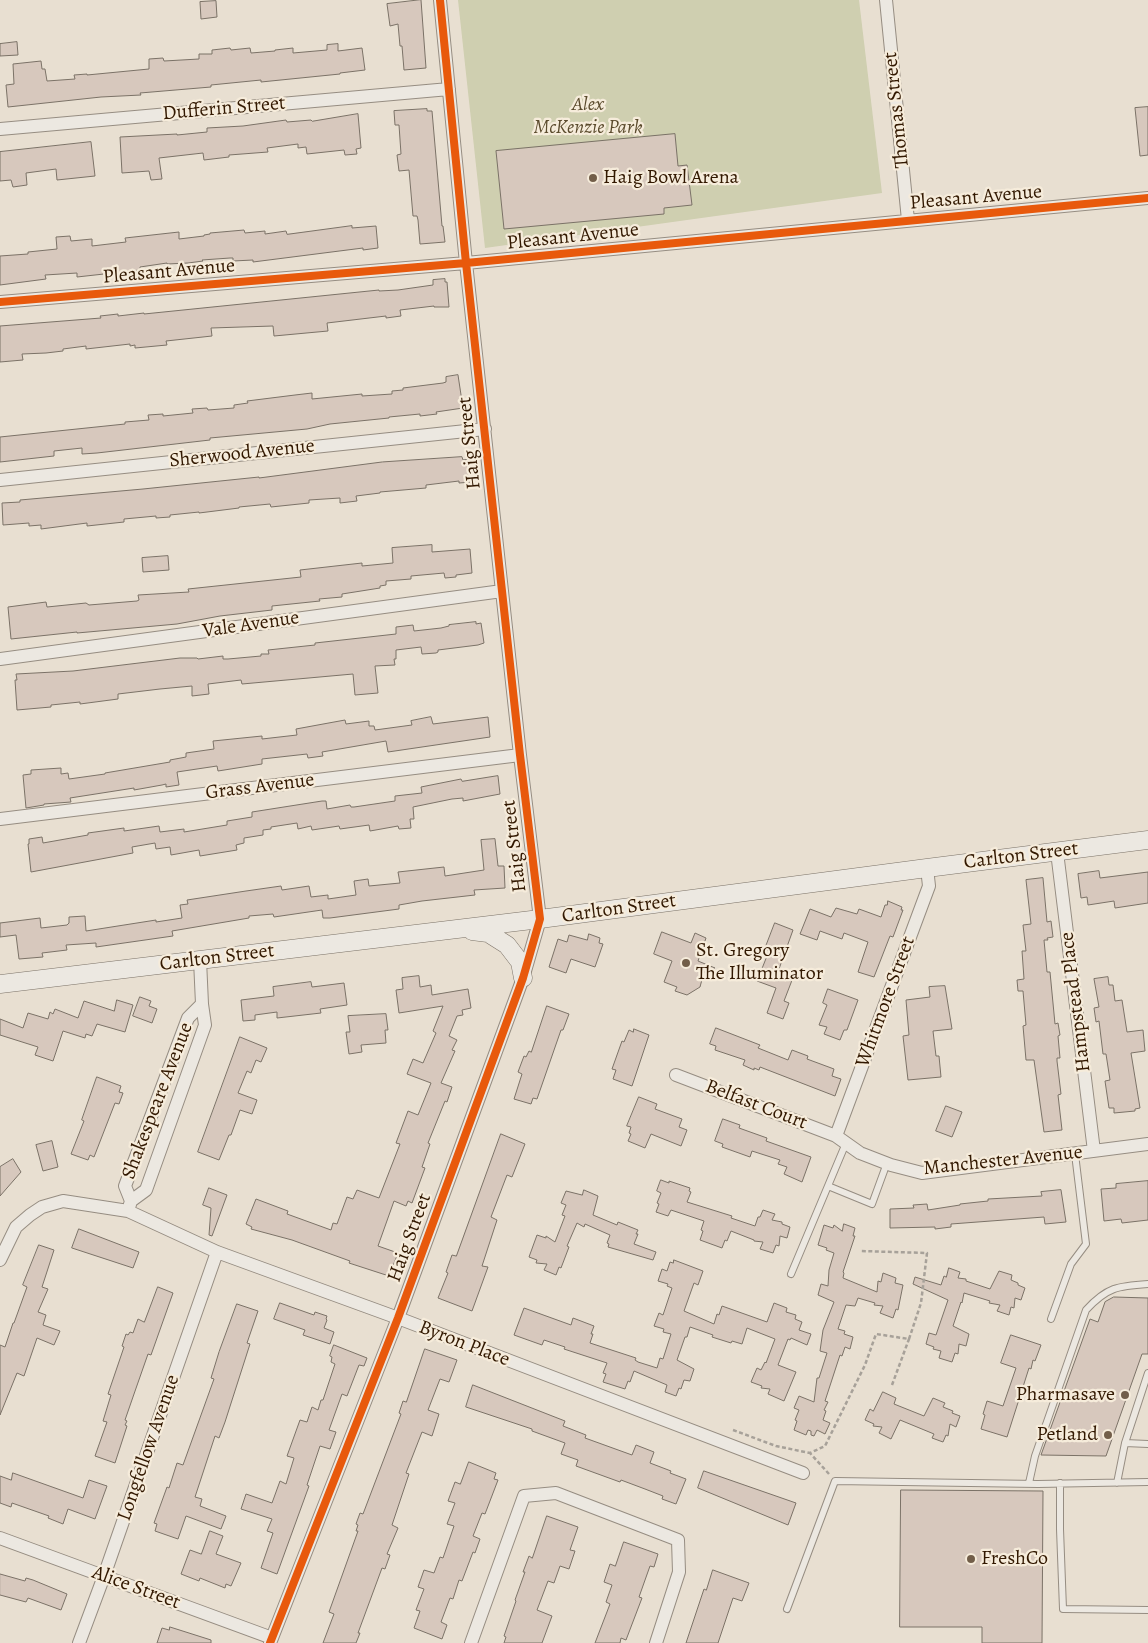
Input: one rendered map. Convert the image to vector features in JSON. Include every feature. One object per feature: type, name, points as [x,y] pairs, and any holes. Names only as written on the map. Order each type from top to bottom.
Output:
[{"type":"main road","name":"Carlton Street","points":[[0,984],[540,919],[1148,840]]},
{"type":"main road","points":[[454,929],[488,933],[507,945],[520,962],[523,978]]},
{"type":"street","name":"Haig Street","points":[[271,1640],[398,1318],[523,978],[540,919],[484,429],[440,0]]},
{"type":"street","name":"Thomas Street","points":[[886,0],[908,220]]},
{"type":"street","name":"Dufferin Street","points":[[0,129],[448,89]]},
{"type":"street","name":"Pleasant Avenue","points":[[0,302],[466,263],[1148,198]]},
{"type":"street","name":"Sherwood Avenue","points":[[0,480],[484,429]]},
{"type":"street","name":"Vale Avenue","points":[[0,659],[502,591]]},
{"type":"street","name":"Grass Avenue","points":[[0,819],[520,754]]},
{"type":"street","name":"Hampstead Place","points":[[1057,852],[1094,1151]]},
{"type":"street","name":"Whitmore Street","points":[[841,1140],[929,886],[927,868]]},
{"type":"street","name":"Shakespeare Avenue","points":[[130,1206],[146,1190],[205,1025],[200,960]]},
{"type":"street","name":"Shakespeare Avenue","points":[[130,1206],[125,1186],[188,1018],[202,1004]]},
{"type":"street","name":"Belfast Court","points":[[676,1075],[841,1140]]},
{"type":"street","name":"Manchester Avenue","points":[[841,1140],[860,1153],[922,1173],[1148,1144]]},
{"type":"street","points":[[0,1260],[16,1227],[30,1214],[42,1207],[63,1201],[130,1206]]},
{"type":"street","name":"Byron Place","points":[[130,1206],[217,1252],[398,1318],[803,1473]]},
{"type":"street","name":"Longfellow Avenue","points":[[79,1643],[217,1252]]},
{"type":"street","points":[[471,1643],[524,1496],[556,1493],[678,1540],[678,1572],[656,1643]]},
{"type":"street","name":"Alice Street","points":[[0,1538],[271,1640]]},
{"type":"lane","points":[[791,1274],[828,1186],[841,1140]]},
{"type":"lane","points":[[1051,1319],[1071,1264],[1086,1244],[1075,1154]]},
{"type":"lane","points":[[828,1186],[872,1204],[887,1163]]},
{"type":"lane","points":[[1029,1483],[1035,1456],[1086,1310],[1095,1300],[1108,1291],[1121,1286],[1148,1284]]},
{"type":"lane","points":[[1117,1483],[1125,1443],[1148,1373]]},
{"type":"lane","points":[[1139,1404],[1148,1404]]},
{"type":"lane","points":[[1125,1443],[1148,1444]]},
{"type":"lane","points":[[788,1609],[835,1481],[1148,1482]]},
{"type":"lane","points":[[1060,1483],[1063,1609],[1148,1610]]},
{"type":"path","points":[[860,1251],[927,1253],[921,1302],[892,1385]]},
{"type":"path","points":[[835,1481],[810,1453],[825,1446],[865,1365],[876,1334],[909,1339]]},
{"type":"green space","name":"Alex McKenzie Park","points":[[458,0],[859,0],[882,193],[485,248]]},
{"type":"building","points":[[421,0],[426,68],[404,70],[398,24],[390,26],[387,4]]},
{"type":"building","points":[[216,1],[217,17],[201,19],[200,2]]},
{"type":"building","points":[[17,42],[18,55],[0,56],[0,44]]},
{"type":"building","points":[[338,44],[338,51],[362,48],[365,70],[140,93],[141,95],[101,97],[8,107],[6,85],[14,84],[13,64],[41,61],[42,69],[45,69],[47,81],[75,79],[74,75],[149,69],[149,59],[163,58],[164,61],[199,59],[199,54],[212,54],[212,50],[250,48],[251,53],[293,48],[293,53],[327,50],[327,45]]},
{"type":"building","points":[[1148,107],[1148,155],[1140,156],[1135,108]]},
{"type":"building","points":[[427,109],[427,111],[432,111],[445,242],[420,244],[417,216],[413,216],[409,170],[399,171],[397,155],[401,154],[399,125],[395,125],[394,111]]},
{"type":"building","points":[[358,114],[361,148],[356,149],[357,154],[345,155],[344,150],[307,154],[306,147],[298,148],[298,144],[267,148],[268,152],[229,155],[229,157],[204,160],[203,153],[159,158],[162,179],[151,180],[149,171],[122,173],[120,137],[177,135],[207,132],[207,128],[243,126],[286,120],[287,122],[312,121]]},
{"type":"building","name":"Haig Bowl Arena","points":[[675,134],[678,166],[687,165],[692,205],[664,208],[664,214],[504,229],[496,151]]},
{"type":"building","points":[[91,142],[95,176],[57,180],[56,169],[26,173],[27,185],[13,187],[11,180],[0,181],[0,152]]},
{"type":"building","points":[[352,226],[352,228],[376,226],[378,248],[363,250],[363,248],[253,262],[253,260],[233,261],[233,258],[230,258],[188,263],[167,263],[140,267],[140,270],[77,277],[77,273],[45,275],[46,279],[0,285],[0,256],[57,249],[56,237],[70,236],[71,241],[92,239],[92,246],[126,242],[125,238],[179,232],[179,239],[204,236],[210,233],[244,230],[245,233],[265,231],[265,234],[286,231],[287,234]]},
{"type":"building","points":[[445,279],[445,282],[447,282],[449,307],[434,306],[400,310],[401,316],[327,323],[328,331],[274,336],[273,326],[211,328],[212,336],[166,341],[167,345],[135,348],[135,345],[130,346],[130,344],[86,349],[86,346],[63,349],[63,351],[22,354],[23,360],[0,362],[0,326],[101,318],[100,316],[118,314],[118,316],[144,314],[379,290],[398,290],[433,285],[433,280]]},
{"type":"building","points":[[458,375],[463,408],[436,412],[437,414],[389,417],[330,424],[307,429],[210,438],[210,440],[97,453],[82,454],[82,448],[54,451],[54,456],[0,462],[0,437],[125,424],[125,422],[149,420],[148,415],[163,414],[163,416],[193,413],[192,409],[234,408],[234,405],[248,403],[247,401],[312,393],[312,399],[362,394],[362,396],[392,394],[392,391],[403,390],[403,388],[443,383],[446,382],[446,377]]},
{"type":"building","points":[[462,457],[463,460],[470,459],[472,482],[459,483],[459,481],[426,485],[426,488],[380,492],[356,496],[357,501],[340,503],[340,498],[309,500],[309,503],[271,507],[270,504],[239,507],[170,515],[170,517],[156,518],[156,516],[124,519],[124,522],[87,526],[87,523],[41,529],[41,525],[29,526],[29,523],[3,525],[2,503],[20,502],[20,500],[259,478],[382,462]]},
{"type":"building","points":[[432,545],[432,552],[470,549],[472,573],[445,578],[444,573],[411,576],[411,579],[386,581],[386,585],[380,586],[380,588],[342,594],[342,597],[272,606],[272,610],[220,616],[177,624],[11,639],[8,607],[46,602],[47,607],[137,601],[139,600],[138,595],[189,592],[188,589],[301,577],[300,570],[362,563],[362,566],[393,563],[392,548]]},
{"type":"building","points":[[168,556],[169,570],[143,572],[142,558]]},
{"type":"building","points":[[476,622],[476,624],[481,623],[484,643],[438,650],[436,653],[422,654],[421,647],[396,650],[395,665],[375,666],[378,693],[355,695],[353,674],[242,684],[241,680],[208,684],[209,694],[192,696],[192,686],[118,694],[118,699],[17,710],[16,674],[73,671],[180,658],[198,659],[223,656],[223,659],[228,659],[261,656],[261,654],[269,654],[268,650],[396,634],[396,627],[413,625],[414,631]]},
{"type":"building","points":[[431,717],[433,724],[488,717],[490,737],[388,752],[386,741],[322,752],[323,756],[308,758],[307,754],[262,759],[262,764],[218,771],[217,766],[177,772],[179,785],[166,787],[166,784],[134,790],[134,788],[70,798],[71,802],[44,804],[26,808],[23,775],[31,774],[31,770],[61,768],[61,774],[68,773],[69,779],[170,762],[170,760],[186,757],[186,753],[214,749],[213,741],[297,735],[296,729],[345,720],[346,724],[369,721],[369,726],[374,726],[375,730],[412,725],[411,721]]},
{"type":"building","points":[[498,776],[500,794],[463,801],[463,798],[452,799],[413,807],[414,819],[410,819],[411,828],[399,829],[398,826],[370,831],[369,825],[340,829],[339,826],[312,830],[311,826],[298,829],[297,823],[271,827],[271,829],[263,830],[263,835],[244,838],[244,843],[236,845],[237,850],[200,856],[199,850],[171,855],[170,847],[156,849],[155,843],[132,847],[133,853],[31,872],[29,839],[42,837],[43,843],[88,835],[88,833],[124,828],[124,831],[159,826],[160,832],[184,829],[184,832],[227,825],[227,821],[252,817],[252,812],[322,801],[326,801],[327,809],[395,801],[395,796],[422,793],[421,787],[461,779],[462,781]]},
{"type":"building","points":[[495,839],[498,866],[504,866],[505,888],[474,890],[475,895],[422,901],[399,905],[399,909],[330,918],[323,918],[322,910],[274,917],[273,914],[249,916],[249,918],[172,931],[173,936],[96,947],[96,943],[66,945],[67,950],[42,953],[43,957],[19,959],[16,935],[0,937],[0,923],[40,918],[41,928],[67,925],[69,917],[85,916],[86,931],[156,920],[156,922],[182,918],[180,905],[188,904],[187,900],[281,886],[282,890],[309,886],[311,897],[328,895],[328,899],[356,895],[354,881],[368,879],[369,886],[400,883],[398,872],[444,867],[445,876],[484,870],[481,840]]},
{"type":"building","points":[[1099,871],[1100,878],[1148,872],[1148,903],[1115,908],[1114,901],[1088,905],[1087,897],[1081,898],[1078,874]]},
{"type":"building","points":[[1043,878],[1047,922],[1051,921],[1053,937],[1044,940],[1047,972],[1050,972],[1055,1024],[1058,1023],[1060,1035],[1058,1036],[1060,1058],[1057,1058],[1057,1061],[1061,1094],[1058,1095],[1062,1130],[1044,1132],[1034,1060],[1026,1060],[1023,1026],[1026,1025],[1023,991],[1018,991],[1017,980],[1024,979],[1022,951],[1026,951],[1023,925],[1031,924],[1026,880]]},
{"type":"building","points":[[888,901],[902,907],[901,910],[903,910],[893,937],[890,936],[874,977],[858,972],[868,942],[844,933],[842,939],[820,931],[817,940],[800,934],[810,909],[831,917],[836,908],[857,914],[859,909],[881,917]]},
{"type":"building","points":[[775,923],[793,930],[779,969],[794,975],[784,1001],[789,1003],[783,1019],[767,1013],[776,988],[757,981],[769,951],[765,949]]},
{"type":"building","name":"St. Gregory The Illuminator","points":[[662,932],[691,943],[695,933],[706,938],[698,961],[715,968],[704,972],[700,987],[687,995],[675,991],[677,987],[664,982],[672,961],[654,954]]},
{"type":"building","points":[[589,934],[600,938],[599,943],[603,944],[595,967],[571,959],[566,973],[549,967],[558,939],[567,942],[569,935],[587,940]]},
{"type":"building","points":[[419,976],[420,987],[431,985],[432,995],[468,989],[471,1008],[462,1010],[463,1015],[457,1016],[449,1036],[457,1040],[452,1050],[455,1051],[441,1083],[452,1087],[428,1143],[430,1144],[422,1167],[425,1168],[412,1203],[408,1201],[406,1206],[394,1201],[378,1246],[398,1253],[389,1276],[349,1263],[350,1261],[292,1240],[251,1229],[252,1227],[246,1224],[256,1199],[288,1211],[287,1214],[331,1230],[333,1223],[337,1224],[347,1197],[353,1199],[357,1190],[379,1198],[400,1144],[396,1143],[408,1111],[418,1115],[431,1083],[407,1074],[413,1059],[423,1063],[436,1033],[433,1031],[443,1006],[399,1013],[396,990],[403,989],[402,978]]},
{"type":"building","points":[[1108,977],[1109,985],[1113,985],[1115,1001],[1122,1000],[1127,1032],[1143,1030],[1145,1051],[1131,1053],[1140,1108],[1135,1109],[1135,1111],[1114,1113],[1114,1108],[1109,1108],[1105,1081],[1110,1080],[1106,1054],[1103,1054],[1099,1021],[1096,1022],[1094,1008],[1099,1007],[1094,979]]},
{"type":"building","points":[[311,982],[312,987],[344,983],[347,1005],[320,1009],[321,1013],[277,1018],[277,1012],[255,1015],[255,1020],[243,1021],[241,1000],[274,996],[273,987]]},
{"type":"building","points":[[945,986],[952,1029],[933,1031],[936,1056],[939,1056],[941,1077],[908,1080],[903,1036],[909,1035],[906,1000],[930,997],[929,987]]},
{"type":"building","points":[[828,989],[858,1000],[847,1030],[844,1030],[840,1040],[824,1034],[827,1027],[819,1025],[827,1005],[823,1003]]},
{"type":"building","points":[[140,997],[151,1001],[149,1006],[157,1009],[152,1023],[133,1016]]},
{"type":"building","points":[[117,1000],[133,1005],[125,1032],[97,1024],[92,1036],[86,1034],[85,1038],[63,1031],[53,1061],[35,1055],[38,1047],[0,1035],[0,1019],[23,1028],[28,1013],[48,1019],[50,1012],[53,1014],[55,1009],[78,1018],[84,1001],[114,1011]]},
{"type":"building","points":[[547,1006],[569,1014],[563,1030],[561,1030],[537,1099],[533,1098],[531,1104],[514,1099],[522,1074],[518,1072],[524,1056],[526,1057],[529,1051],[531,1052]]},
{"type":"building","points":[[386,1014],[388,1030],[385,1030],[386,1043],[361,1045],[362,1052],[349,1054],[346,1032],[350,1032],[348,1016]]},
{"type":"building","points":[[716,1028],[760,1045],[758,1048],[788,1060],[792,1050],[808,1056],[807,1059],[834,1069],[832,1076],[841,1079],[835,1096],[760,1067],[759,1070],[754,1068],[754,1070],[743,1065],[745,1060],[715,1050],[716,1046],[710,1044]]},
{"type":"building","points":[[634,1029],[649,1035],[632,1086],[613,1079],[616,1070],[612,1069],[622,1041],[624,1042],[629,1030],[633,1032]]},
{"type":"building","points":[[240,1037],[267,1048],[261,1062],[256,1060],[251,1073],[247,1071],[238,1093],[257,1100],[252,1114],[240,1110],[219,1160],[198,1152]]},
{"type":"building","points":[[97,1077],[121,1086],[119,1092],[123,1093],[119,1104],[115,1103],[94,1157],[90,1155],[88,1160],[71,1154],[84,1121],[82,1120]]},
{"type":"building","points":[[639,1097],[657,1104],[655,1109],[682,1119],[679,1127],[687,1130],[681,1146],[651,1134],[645,1148],[628,1141],[631,1127],[627,1126]]},
{"type":"building","points":[[946,1106],[962,1112],[952,1137],[936,1131]]},
{"type":"building","points":[[723,1119],[740,1125],[739,1128],[767,1138],[766,1141],[811,1157],[802,1182],[784,1174],[787,1167],[778,1164],[780,1160],[752,1151],[750,1157],[722,1147],[723,1144],[715,1141]]},
{"type":"building","points":[[501,1134],[525,1144],[512,1177],[507,1175],[491,1217],[497,1220],[482,1266],[488,1267],[472,1311],[438,1298],[448,1273],[446,1272],[452,1255],[456,1256]]},
{"type":"building","points":[[52,1141],[58,1167],[43,1171],[36,1145]]},
{"type":"building","points":[[13,1159],[21,1172],[0,1196],[0,1167]]},
{"type":"building","points":[[661,1180],[690,1188],[689,1191],[691,1192],[687,1202],[732,1216],[731,1218],[755,1226],[763,1210],[775,1214],[772,1220],[782,1222],[782,1224],[790,1227],[787,1238],[780,1236],[779,1246],[776,1245],[773,1253],[760,1249],[763,1242],[754,1241],[731,1231],[722,1248],[700,1240],[704,1221],[671,1210],[668,1216],[656,1212],[661,1193],[657,1191]]},
{"type":"building","points":[[1148,1181],[1148,1220],[1122,1223],[1121,1219],[1104,1221],[1101,1189],[1116,1188],[1116,1184]]},
{"type":"building","points":[[209,1188],[227,1195],[212,1236],[209,1235],[211,1208],[203,1205]]},
{"type":"building","points":[[584,1190],[598,1196],[593,1215],[617,1225],[618,1222],[638,1230],[634,1244],[656,1252],[653,1260],[608,1247],[609,1244],[607,1243],[610,1235],[585,1224],[584,1227],[577,1223],[567,1246],[569,1247],[561,1268],[559,1267],[556,1275],[544,1270],[547,1264],[536,1263],[537,1260],[529,1257],[537,1235],[546,1238],[546,1236],[555,1242],[565,1216],[562,1215],[566,1205],[561,1203],[566,1191],[582,1195]]},
{"type":"building","points":[[1061,1190],[1066,1222],[1045,1224],[1044,1217],[951,1224],[951,1227],[935,1229],[935,1227],[890,1228],[890,1209],[914,1208],[913,1205],[927,1204],[928,1210],[988,1201],[988,1199],[1042,1196],[1041,1192]]},
{"type":"building","points":[[844,1224],[855,1228],[853,1236],[855,1236],[843,1272],[843,1278],[877,1292],[878,1281],[881,1282],[883,1273],[896,1278],[895,1283],[903,1285],[898,1310],[896,1309],[893,1318],[880,1313],[883,1306],[874,1305],[875,1303],[858,1298],[855,1306],[846,1305],[838,1329],[845,1331],[844,1334],[853,1337],[850,1349],[845,1347],[842,1356],[840,1355],[825,1401],[828,1402],[824,1410],[826,1411],[823,1420],[830,1423],[825,1434],[817,1430],[814,1436],[808,1430],[806,1435],[794,1430],[799,1410],[794,1408],[799,1396],[814,1402],[817,1378],[819,1378],[827,1353],[820,1351],[823,1330],[834,1302],[818,1295],[821,1284],[828,1286],[829,1270],[834,1253],[818,1245],[824,1225],[833,1228],[834,1225],[842,1231]]},
{"type":"building","points":[[79,1229],[139,1252],[133,1268],[72,1248]]},
{"type":"building","points":[[39,1245],[54,1250],[42,1287],[48,1289],[38,1312],[46,1315],[43,1325],[60,1331],[54,1345],[37,1338],[24,1376],[17,1373],[0,1415],[0,1345],[5,1347],[27,1287],[23,1285]]},
{"type":"building","points":[[674,1260],[703,1271],[698,1285],[694,1283],[684,1311],[714,1324],[722,1306],[767,1322],[774,1303],[787,1308],[786,1312],[796,1315],[795,1319],[802,1322],[799,1330],[811,1334],[807,1345],[791,1338],[790,1340],[788,1339],[778,1365],[796,1372],[784,1401],[768,1394],[770,1389],[761,1388],[762,1386],[751,1382],[757,1368],[761,1370],[766,1363],[775,1339],[747,1328],[742,1344],[732,1341],[731,1343],[712,1337],[713,1335],[690,1327],[677,1360],[694,1369],[690,1381],[684,1380],[676,1396],[665,1392],[667,1385],[634,1371],[625,1389],[603,1382],[606,1374],[603,1373],[607,1363],[564,1349],[565,1347],[544,1340],[542,1345],[514,1335],[524,1308],[571,1325],[573,1318],[594,1326],[590,1343],[636,1358],[635,1360],[638,1362],[657,1368],[660,1358],[663,1359],[671,1334],[663,1332],[664,1329],[654,1326],[659,1313],[663,1315],[672,1288],[667,1286],[668,1284],[658,1281],[662,1269],[667,1271],[670,1262],[673,1263]]},
{"type":"building","points":[[949,1268],[960,1272],[958,1278],[966,1279],[966,1281],[990,1289],[999,1271],[1012,1275],[1011,1280],[1025,1288],[1021,1300],[1015,1298],[1014,1308],[1011,1307],[1009,1315],[997,1311],[1000,1305],[989,1303],[990,1301],[964,1293],[953,1326],[969,1334],[966,1346],[959,1344],[958,1354],[955,1353],[952,1362],[939,1358],[941,1351],[933,1349],[934,1347],[926,1344],[929,1333],[936,1335],[948,1300],[913,1284],[915,1277],[941,1285]]},
{"type":"building","points":[[158,1287],[173,1293],[151,1355],[148,1354],[125,1420],[127,1421],[125,1425],[127,1426],[115,1463],[95,1456],[107,1422],[103,1421],[111,1395],[108,1394],[124,1347],[122,1346],[126,1334],[133,1333],[138,1319],[144,1322]]},
{"type":"building","points":[[1114,1297],[1148,1298],[1148,1354],[1142,1354],[1106,1456],[1041,1455],[1090,1319],[1098,1322],[1105,1302]]},
{"type":"building","points":[[280,1303],[314,1315],[315,1312],[327,1316],[324,1328],[334,1332],[330,1344],[303,1335],[305,1330],[274,1319]]},
{"type":"building","points":[[237,1304],[258,1311],[247,1343],[250,1344],[225,1422],[219,1438],[215,1436],[195,1497],[202,1499],[200,1506],[226,1516],[221,1529],[186,1516],[178,1539],[155,1531],[157,1524],[154,1523],[177,1463],[183,1465],[214,1379],[211,1378]]},
{"type":"building","points":[[1011,1335],[1041,1345],[1035,1361],[1033,1360],[1031,1369],[1029,1368],[1007,1437],[981,1429],[987,1401],[1003,1406],[1016,1368],[1001,1363]]},
{"type":"building","points":[[334,1345],[367,1358],[364,1366],[359,1365],[347,1396],[342,1394],[329,1430],[336,1432],[330,1449],[320,1446],[307,1485],[309,1486],[277,1574],[261,1568],[273,1533],[267,1531],[272,1519],[241,1509],[246,1494],[272,1503],[280,1481],[286,1484],[294,1458],[287,1456],[300,1420],[307,1422],[312,1407],[318,1410],[321,1400],[323,1400],[335,1364],[331,1362],[332,1357],[330,1356]]},
{"type":"building","points":[[425,1349],[457,1360],[449,1382],[440,1379],[428,1410],[439,1414],[432,1436],[422,1432],[406,1473],[409,1474],[392,1525],[398,1528],[387,1554],[390,1555],[385,1569],[382,1568],[356,1643],[323,1643],[334,1614],[329,1612],[358,1531],[356,1531],[358,1525],[356,1524],[360,1513],[363,1514],[401,1414],[399,1413],[403,1401],[406,1402]]},
{"type":"building","points":[[473,1385],[565,1421],[563,1426],[586,1435],[585,1438],[632,1455],[636,1445],[654,1452],[650,1463],[686,1479],[676,1504],[662,1499],[663,1496],[645,1489],[576,1466],[578,1460],[561,1454],[565,1443],[532,1431],[532,1429],[466,1407]]},
{"type":"building","points":[[883,1392],[896,1398],[894,1404],[924,1416],[933,1398],[945,1403],[943,1407],[960,1416],[956,1427],[950,1424],[948,1436],[946,1435],[943,1442],[932,1438],[934,1434],[900,1420],[891,1439],[879,1433],[882,1427],[873,1426],[874,1424],[865,1420],[870,1409],[873,1411]]},
{"type":"building","points":[[469,1462],[496,1473],[494,1479],[498,1480],[485,1514],[482,1513],[473,1536],[480,1539],[475,1553],[473,1552],[462,1581],[459,1580],[453,1599],[450,1598],[441,1622],[447,1625],[442,1639],[414,1628],[420,1611],[416,1610],[424,1589],[418,1587],[424,1570],[434,1573],[440,1557],[443,1558],[454,1526],[447,1524],[455,1503],[448,1501],[455,1482],[460,1484]]},
{"type":"building","points":[[704,1471],[796,1503],[788,1525],[698,1488]]},
{"type":"building","points":[[13,1473],[83,1498],[89,1480],[107,1486],[95,1519],[68,1509],[63,1524],[48,1518],[49,1516],[12,1503],[11,1507],[0,1503],[0,1476],[11,1480]]},
{"type":"building","name":"FreshCo","points":[[901,1490],[1043,1491],[1042,1643],[982,1643],[982,1627],[900,1627]]},
{"type":"building","points":[[547,1516],[578,1527],[570,1550],[575,1551],[569,1569],[560,1566],[554,1583],[548,1581],[537,1610],[552,1616],[542,1643],[504,1643],[506,1637],[504,1636],[525,1572],[523,1572],[529,1556],[532,1558]]},
{"type":"building","points":[[210,1531],[223,1536],[216,1554],[241,1563],[231,1586],[226,1584],[225,1588],[200,1578],[199,1581],[181,1574],[190,1550],[201,1554]]},
{"type":"building","points":[[624,1542],[658,1554],[654,1567],[650,1566],[639,1597],[642,1598],[626,1640],[621,1638],[620,1643],[595,1643],[610,1604],[606,1602],[612,1585],[604,1582],[610,1564],[615,1566]]},
{"type":"building","points":[[713,1570],[749,1583],[742,1601],[733,1598],[718,1643],[686,1643],[704,1589],[706,1590]]},
{"type":"building","points":[[0,1574],[25,1581],[26,1578],[33,1580],[67,1594],[61,1610],[28,1598],[26,1602],[0,1595]]},
{"type":"building","points":[[170,1627],[211,1640],[211,1643],[157,1643],[162,1628],[169,1630]]},
{"type":"cycle path","points":[[270,1643],[398,1318],[523,978],[540,919],[466,263],[440,0]]},
{"type":"cycle path","points":[[0,302],[466,263],[1148,198]]},
{"type":"place","name":"Haig Bowl Arena","points":[[593,178]]},
{"type":"place","name":"St. Gregory The Illuminator","points":[[686,963]]},
{"type":"place","name":"Pharmasave","points":[[1125,1395]]},
{"type":"place","name":"Petland","points":[[1108,1435]]},
{"type":"place","name":"FreshCo","points":[[971,1559]]}]
